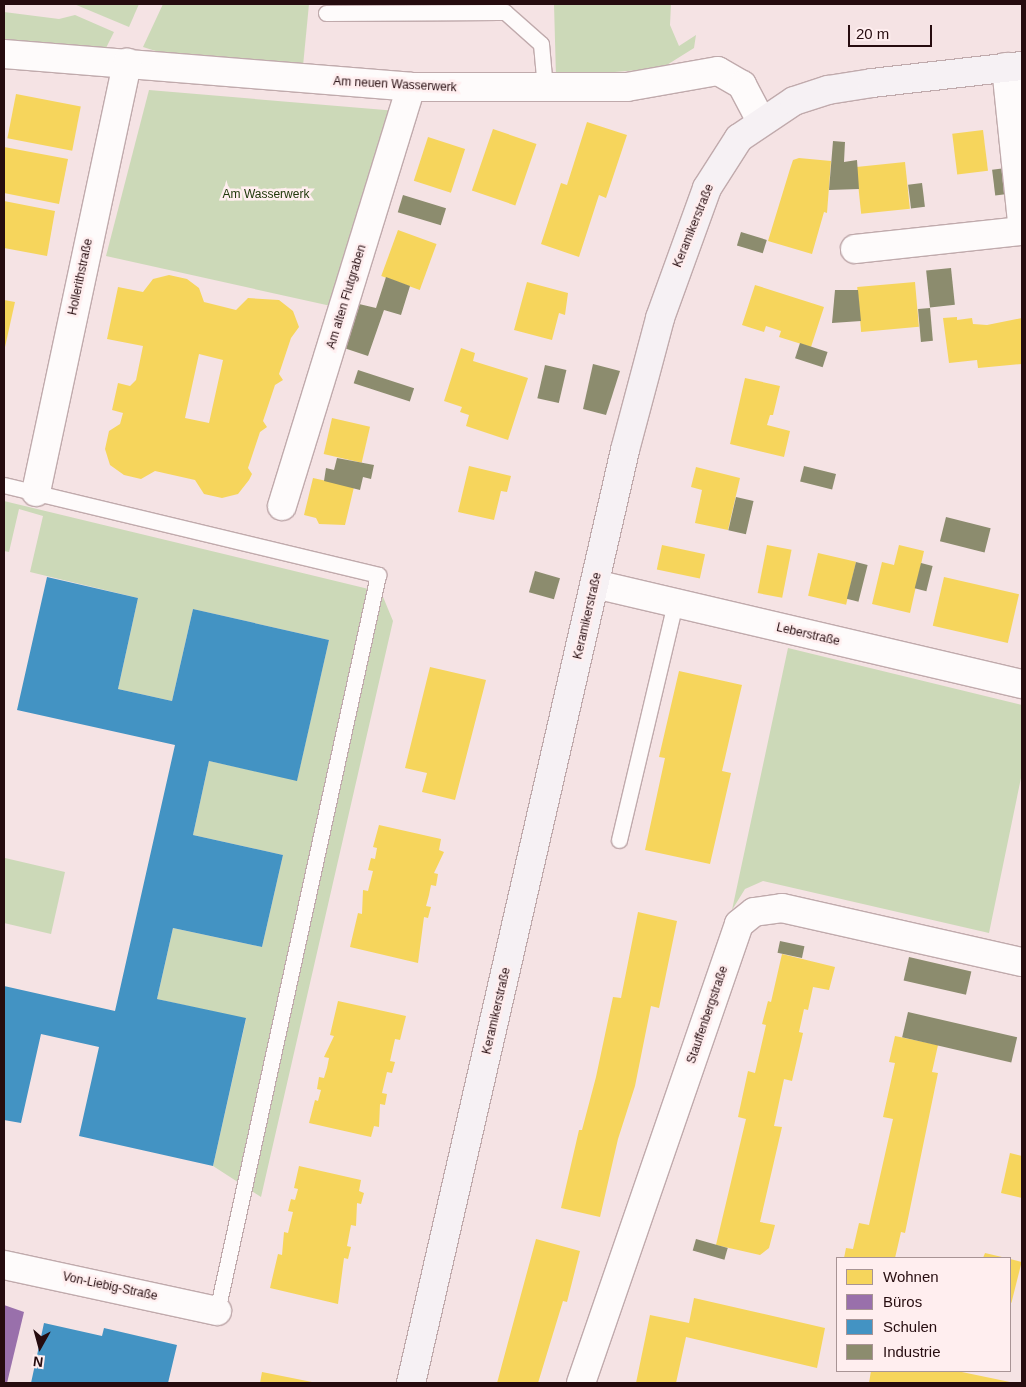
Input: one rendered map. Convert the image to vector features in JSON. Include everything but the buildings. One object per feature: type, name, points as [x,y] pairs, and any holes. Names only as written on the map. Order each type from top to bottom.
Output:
[{"type":"street","name":"Am neuen Wasserwerk","points":[[4,54],[411,88],[627,87],[718,71],[742,84],[761,121]]},
{"type":"street","name":"Hollerithstraße","points":[[36,492],[127,63]]},
{"type":"street","name":"Keramikerstraße","points":[[411,1383],[595,584],[660,318],[692,223],[707,188],[739,138],[761,121],[794,101],[828,90],[1014,67],[1022,222]]},
{"type":"street","name":"Am alten Flutgraben","points":[[282,506],[411,88]]},
{"type":"street","points":[[855,249],[1022,231]]},
{"type":"street","name":"Leberstraße","points":[[595,584],[1022,684]]},
{"type":"street","name":"Stauffenbergstraße","points":[[581,1383],[739,924],[754,912],[782,908],[1022,962]]},
{"type":"street","name":"Von-Liebig-Straße","points":[[4,1265],[217,1311]]},
{"type":"lane","points":[[326,13],[505,12],[541,44],[545,88]]},
{"type":"lane","points":[[4,485],[378,575],[217,1311]]},
{"type":"lane","points":[[619,840],[675,603]]},
{"type":"green space","points":[[74,4],[139,4],[129,27]]},
{"type":"green space","points":[[163,4],[309,4],[303,66],[162,53],[143,47]]},
{"type":"green space","points":[[554,4],[671,4],[670,25],[679,46],[696,35],[694,48],[662,68],[556,77]]},
{"type":"green space","points":[[4,12],[59,19],[75,15],[114,32],[106,48],[4,40]]},
{"type":"green space","name":"Am Wasserwerk","points":[[149,90],[397,111],[331,306],[106,256]]},
{"type":"green space","points":[[4,501],[381,592],[393,621],[261,1197],[213,1166],[246,1019],[157,999],[173,928],[262,947],[283,855],[193,835],[209,761],[297,780],[329,640],[193,609],[172,701],[118,689],[138,598],[30,572],[43,516],[19,509],[9,552],[4,551]]},
{"type":"green space","points":[[788,648],[1022,705],[1022,773],[989,933],[763,881],[745,889],[732,910]]},
{"type":"green space","points":[[5,858],[65,872],[51,934],[4,923]]}]
